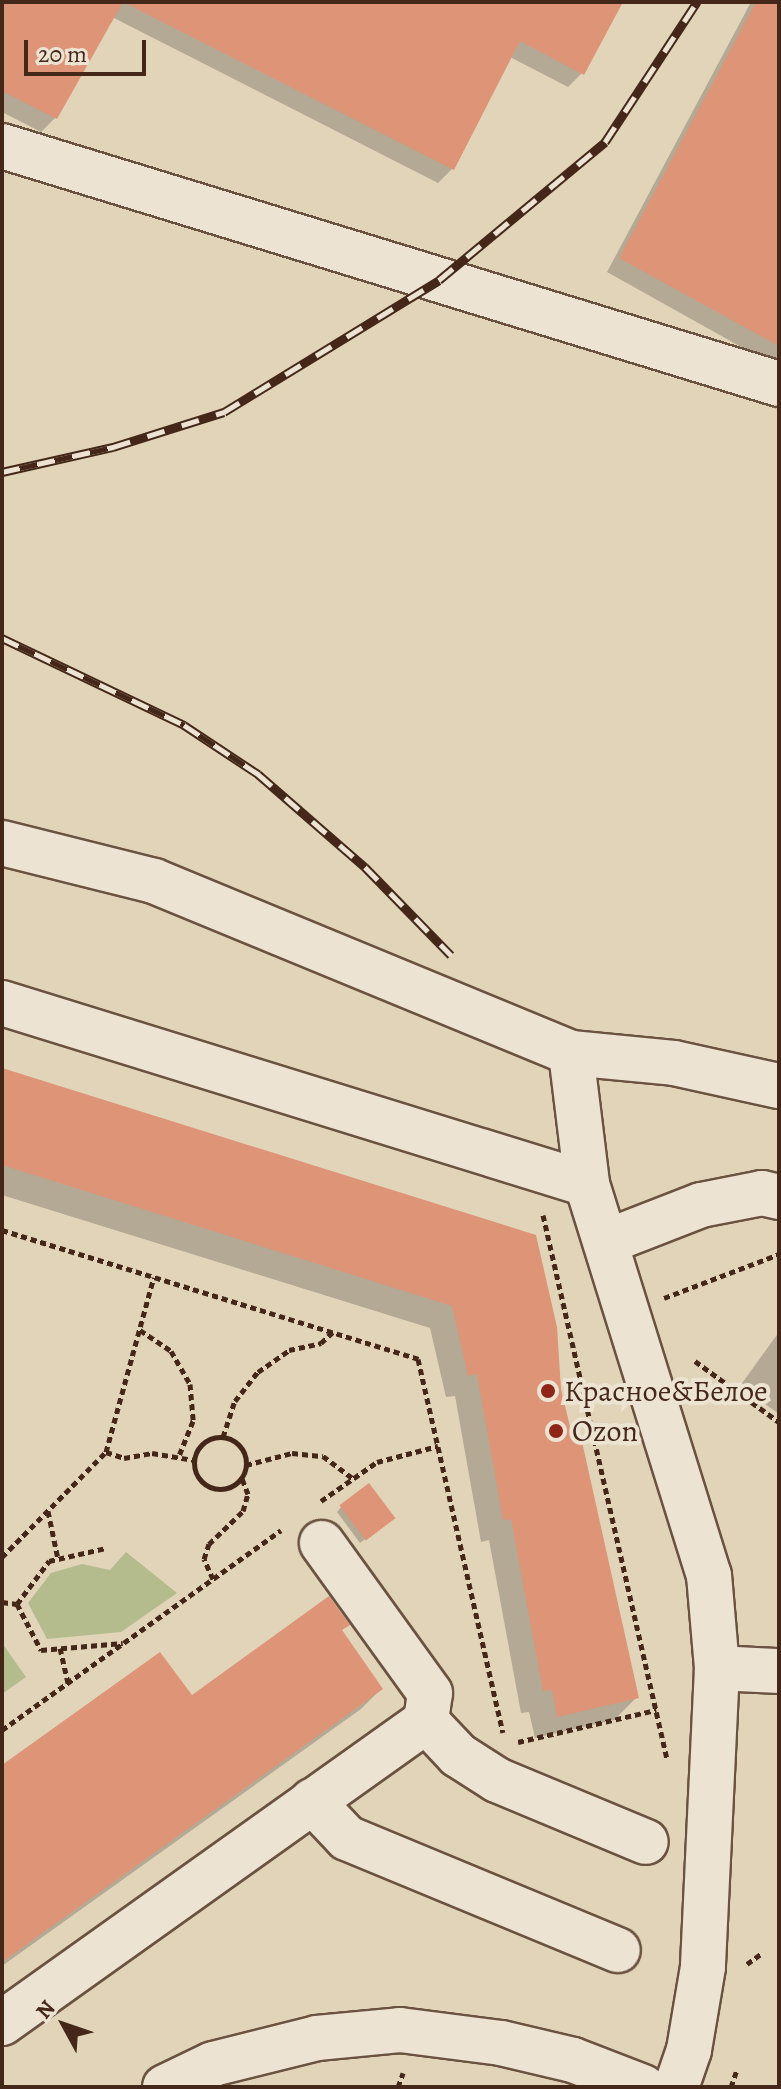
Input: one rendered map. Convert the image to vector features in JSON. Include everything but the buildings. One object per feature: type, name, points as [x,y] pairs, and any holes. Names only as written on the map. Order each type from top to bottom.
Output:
[{"type":"street","points":[[2,146],[779,384]]},
{"type":"street","points":[[2,843],[154,881],[571,1053],[674,1063],[779,1086]]},
{"type":"street","points":[[2,1003],[587,1184]]},
{"type":"street","points":[[571,1053],[587,1184],[700,1536],[709,1575],[717,1668],[703,1967],[689,2050],[676,2087]]},
{"type":"street","points":[[606,1242],[701,1205],[762,1193],[779,1197]]},
{"type":"street","points":[[2,2023],[426,1721],[430,1693],[367,1636],[309,1524]]},
{"type":"street","points":[[717,1668],[779,1671]]},
{"type":"street","points":[[426,1721],[458,1755],[497,1780],[646,1842]]},
{"type":"street","points":[[312,1801],[347,1838],[618,1950]]},
{"type":"street","points":[[165,2087],[213,2064],[317,2038],[400,2030],[501,2043],[616,2082]]},
{"type":"path","points":[[532,1167],[669,1769]]},
{"type":"path","points":[[2,1230],[418,1359],[506,1745],[656,1710]]},
{"type":"path","points":[[628,1311],[779,1254]]},
{"type":"path","points":[[2,1557],[106,1452],[154,1277]]},
{"type":"path","points":[[140,1330],[171,1351],[190,1384],[193,1421],[179,1456]]},
{"type":"path","points":[[223,1437],[235,1401],[258,1372],[289,1350],[321,1343],[333,1332]]},
{"type":"path","points":[[695,1361],[779,1422]]},
{"type":"path","points":[[213,1579],[204,1559],[209,1544],[243,1511],[248,1494],[242,1478],[246,1465],[235,1441],[223,1437],[198,1448],[194,1460],[196,1474],[217,1489],[242,1478]]},
{"type":"path","points":[[2,1730],[213,1579],[309,1524],[353,1479],[377,1462],[438,1446]]},
{"type":"path","points":[[106,1452],[124,1458],[179,1456],[194,1460]]},
{"type":"path","points":[[246,1465],[292,1453],[323,1456],[353,1479]]},
{"type":"path","points":[[48,1511],[58,1559]]},
{"type":"path","points":[[17,1604],[49,1561],[106,1548]]},
{"type":"path","points":[[2,1602],[17,1604]]},
{"type":"path","points":[[17,1604],[41,1650],[123,1643]]},
{"type":"path","points":[[60,1648],[68,1683]]},
{"type":"path","points":[[398,2087],[405,2069]]},
{"type":"path","points":[[731,2087],[737,2070]]},
{"type":"green space","points":[[126,1552],[177,1593],[121,1632],[47,1639],[28,1603],[51,1573],[82,1564],[110,1570]]},
{"type":"green space","points":[[2,1643],[26,1677],[2,1694]]},
{"type":"railway","points":[[2,472],[113,447],[224,412],[439,280],[605,142],[697,2]]},
{"type":"railway","points":[[2,638],[184,725],[258,774],[365,867],[451,955]]},
{"type":"place","name":"Красное&Белое","points":[[548,1391]]},
{"type":"place","name":"Ozon","points":[[556,1431]]}]
